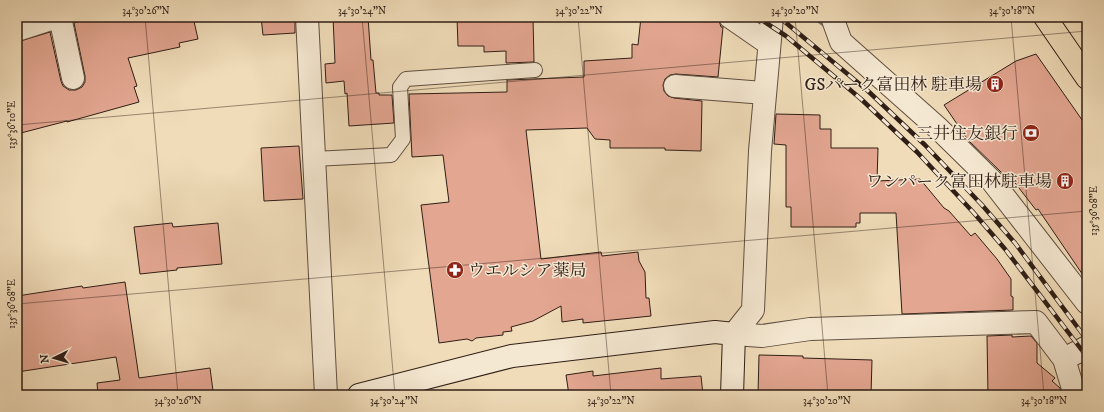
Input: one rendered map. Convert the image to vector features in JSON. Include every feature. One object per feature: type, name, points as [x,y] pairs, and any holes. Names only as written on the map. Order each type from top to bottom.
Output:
[{"type":"highway","points":[[1045,17],[1087,78]]},
{"type":"street","points":[[17,30],[58,17],[73,78]]},
{"type":"street","points":[[307,17],[326,395]]},
{"type":"street","points":[[730,17],[769,44]]},
{"type":"street","points":[[732,395],[734,334],[753,310],[760,151],[772,17]]},
{"type":"street","points":[[832,17],[842,42],[939,129],[992,181],[1087,303]]},
{"type":"street","points":[[675,86],[765,93]]},
{"type":"street","points":[[359,395],[512,356],[714,332],[762,336],[810,329],[1036,322],[1064,359],[1075,395]]},
{"type":"street","points":[[1064,359],[1087,347]]},
{"type":"lane","points":[[314,159],[391,155],[403,139],[400,87],[406,79],[535,70]]},
{"type":"building","points":[[94,17],[193,17],[198,39],[179,43],[180,47],[128,58],[137,86],[134,87],[139,102],[17,134],[17,42],[50,32],[63,86],[69,90],[76,90],[82,87],[85,82],[85,76],[74,23]]},
{"type":"building","points":[[261,17],[295,17],[295,33],[263,35]]},
{"type":"building","points":[[333,17],[368,17],[371,60],[373,60],[376,93],[379,93],[379,95],[392,95],[394,123],[349,126],[347,93],[345,94],[344,81],[326,83],[325,64],[335,63]]},
{"type":"building","points":[[457,17],[533,17],[534,62],[506,63],[506,51],[484,52],[484,46],[458,46]]},
{"type":"building","points":[[641,17],[718,17],[721,27],[723,27],[718,77],[676,74],[670,75],[665,79],[663,85],[664,91],[668,96],[702,101],[701,151],[665,150],[665,148],[610,148],[610,140],[595,139],[587,128],[526,130],[541,259],[601,252],[602,256],[638,252],[639,261],[645,272],[646,298],[649,298],[651,316],[583,323],[583,319],[562,322],[561,306],[533,321],[511,327],[512,331],[503,332],[503,335],[476,338],[472,341],[467,339],[439,343],[421,205],[449,202],[443,155],[412,157],[409,94],[507,92],[507,80],[584,77],[584,61],[632,58],[632,44],[638,45]]},
{"type":"building","points":[[1036,54],[1087,127],[1087,281],[1038,209],[1036,210],[1012,179],[1007,180],[1001,172],[968,140],[944,105],[1016,61]]},
{"type":"building","points":[[776,114],[820,115],[820,129],[831,129],[831,148],[878,148],[877,181],[920,179],[944,208],[949,211],[971,236],[975,233],[997,259],[1011,279],[1013,310],[902,314],[896,213],[860,213],[860,223],[856,223],[856,227],[791,227],[791,207],[786,207],[786,145],[774,144]]},
{"type":"building","points":[[299,146],[303,199],[264,201],[261,148]]},
{"type":"building","points":[[172,223],[173,227],[218,223],[222,264],[177,268],[177,270],[140,274],[134,227]]},
{"type":"building","points":[[125,282],[139,378],[210,368],[213,391],[182,395],[98,395],[97,383],[120,380],[116,357],[17,372],[17,296],[82,286],[83,288]]},
{"type":"building","points":[[1012,335],[1012,337],[1031,336],[1037,343],[1037,363],[1055,378],[1052,381],[1060,388],[1062,395],[988,395],[987,336]]},
{"type":"building","points":[[759,355],[872,360],[871,395],[758,395]]},
{"type":"building","points":[[661,368],[661,379],[701,376],[703,395],[569,395],[566,375],[593,371],[593,376]]},
{"type":"waterway","points":[[816,17],[828,26]]},
{"type":"railway","points":[[757,17],[786,36],[861,99],[917,152],[1005,249],[1087,357]]},
{"type":"railway","points":[[779,17],[868,91],[925,145],[982,205],[1015,243],[1087,340]]},
{"type":"place","name":"GSパーク富田林 駐車場","points":[[995,84]]},
{"type":"place","name":"三井住友銀行","points":[[1031,133]]},
{"type":"place","name":"ワンパーク富田林駐車場","points":[[1065,181]]},
{"type":"place","name":"ウエルシア薬局","points":[[455,270]]}]
